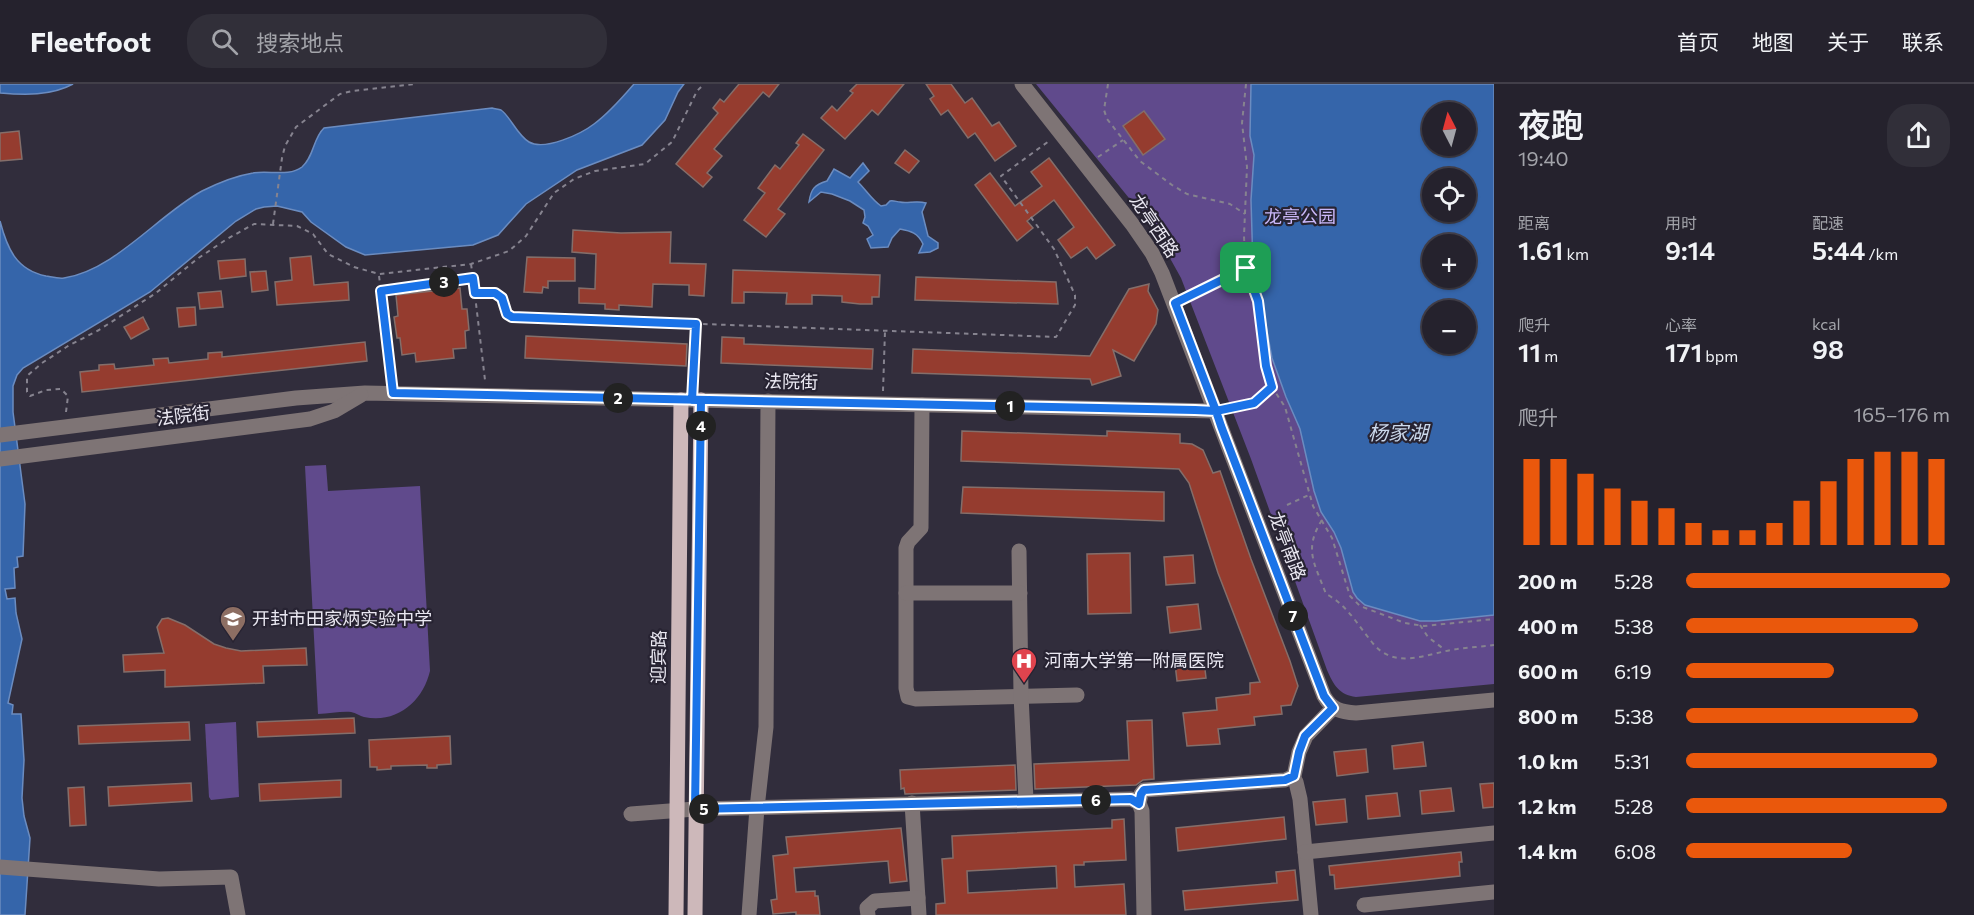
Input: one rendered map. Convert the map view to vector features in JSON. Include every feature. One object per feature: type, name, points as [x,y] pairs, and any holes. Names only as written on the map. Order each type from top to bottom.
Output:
[{"type":"main road","points":[[691,400],[695,915]]},
{"type":"main road","name":"迎宾路","points":[[676,915],[677,810],[691,400]]},
{"type":"street","name":"龙亭西路","points":[[1022,84],[1152,253],[1175,303],[1216,411]]},
{"type":"street","name":"法院街","points":[[0,459],[310,419],[334,411],[365,393]]},
{"type":"street","name":"法院街","points":[[0,435],[296,398],[365,393],[1216,411]]},
{"type":"street","points":[[749,915],[766,727],[768,402]]},
{"type":"street","points":[[922,405],[921,528],[906,545],[906,688],[908,697],[916,699],[1077,695]]},
{"type":"street","name":"龙亭南路","points":[[1216,411],[1324,696],[1333,708]]},
{"type":"street","points":[[1019,551],[1026,800]]},
{"type":"street","points":[[906,593],[1020,593]]},
{"type":"street","points":[[1144,915],[1142,812],[1139,804],[1144,790],[1285,780],[1292,777],[1305,736],[1333,708],[1356,713],[1494,700]]},
{"type":"street","points":[[1292,777],[1296,782],[1300,799],[1311,915]]},
{"type":"street","points":[[631,814],[695,809],[1026,800],[1131,799],[1139,804]]},
{"type":"street","points":[[912,803],[919,915]]},
{"type":"street","points":[[1305,852],[1494,833]]},
{"type":"street","points":[[0,867],[159,879],[231,877],[238,915]]},
{"type":"street","points":[[1364,905],[1494,892]]},
{"type":"street","points":[[868,915],[867,908],[875,901],[918,898]]},
{"type":"path","points":[[273,224],[285,146],[296,127],[340,94],[414,84]]},
{"type":"path","points":[[59,429],[68,396],[61,389],[46,390],[30,396],[27,392],[27,376],[68,346],[99,330],[156,293],[197,259],[254,224],[297,226],[313,234],[328,254],[354,267],[379,274],[471,264],[509,251],[526,236],[554,193],[574,178],[595,171],[645,164],[672,142],[697,91],[705,84]]},
{"type":"path","points":[[1108,84],[1104,110],[1107,119],[1140,162],[1172,186],[1187,194],[1230,204],[1245,214]]},
{"type":"path","points":[[1246,84],[1242,123],[1246,167],[1244,236],[1246,268],[1258,301],[1266,366],[1272,387],[1285,407],[1313,506],[1339,556],[1350,596],[1360,606],[1405,623],[1420,625],[1494,620]]},
{"type":"path","points":[[475,293],[495,293],[502,298],[507,314],[512,317],[1056,337],[1075,304],[1075,295],[1054,249],[1001,176],[1061,132]]},
{"type":"path","points":[[1086,166],[1123,140]]},
{"type":"path","points":[[471,264],[486,395]]},
{"type":"path","points":[[1175,303],[1246,268]]},
{"type":"path","points":[[379,274],[393,393]]},
{"type":"path","points":[[381,291],[473,278]]},
{"type":"path","points":[[691,400],[696,324]]},
{"type":"path","points":[[882,404],[885,331]]},
{"type":"path","points":[[1216,411],[1254,403],[1272,387]]},
{"type":"path","points":[[1287,505],[1311,494]]},
{"type":"path","points":[[1322,520],[1314,532],[1310,551],[1326,594],[1335,598],[1363,629],[1372,643],[1388,656],[1415,660],[1446,651],[1494,645]]},
{"type":"path","points":[[1420,625],[1428,637],[1446,651]]},
{"type":"green space","name":"杨家湖","points":[[1036,84],[1494,84],[1494,684],[1356,697],[1345,694],[1334,684],[1181,278],[1142,214]]},
{"type":"green space","points":[[326,465],[328,491],[420,486],[430,671],[427,682],[415,701],[407,708],[387,717],[364,717],[353,712],[318,714],[305,466]]},
{"type":"green space","points":[[236,722],[239,797],[211,800],[205,724]]},
{"type":"water","points":[[0,84],[73,84],[47,93],[28,94],[0,93]]},
{"type":"water","points":[[634,84],[684,84],[665,120],[642,145],[577,170],[526,204],[498,235],[473,245],[365,255],[346,247],[311,222],[302,212],[277,206],[256,209],[236,221],[150,292],[23,368],[17,375],[13,386],[13,412],[25,504],[23,556],[17,557],[18,567],[14,568],[15,588],[5,589],[7,599],[15,598],[22,639],[8,703],[13,705],[12,714],[21,714],[24,760],[22,798],[30,838],[25,915],[0,915],[0,221],[10,249],[20,263],[36,273],[64,278],[83,273],[101,264],[186,201],[208,188],[246,174],[297,170],[306,163],[324,128],[492,108],[501,110],[529,142],[553,143],[572,136],[600,120]]},
{"type":"water","name":"杨家湖","points":[[1251,84],[1494,84],[1494,615],[1420,621],[1365,605],[1353,592],[1341,548],[1321,512],[1300,429],[1272,358],[1253,267],[1251,200],[1254,155],[1250,136]]},
{"type":"water","points":[[863,163],[869,171],[858,182],[881,206],[890,201],[926,203],[922,212],[928,236],[938,243],[938,248],[930,252],[919,253],[923,244],[919,237],[900,229],[888,247],[871,248],[867,239],[873,235],[868,226],[863,223],[864,210],[850,201],[821,192],[809,202],[814,188],[827,181],[834,169],[850,178]]},
{"type":"building","points":[[739,84],[779,84],[769,97],[763,92],[714,149],[722,156],[707,173],[712,177],[703,187],[676,164],[718,113],[713,108],[720,99],[724,102]]},
{"type":"building","points":[[857,84],[904,84],[878,115],[872,110],[845,139],[821,118],[832,106],[837,111],[853,93],[850,91]]},
{"type":"building","points":[[926,84],[951,84],[965,103],[972,98],[992,126],[999,122],[1016,146],[995,161],[975,133],[968,138],[948,110],[941,115],[930,99],[934,96]]},
{"type":"building","points":[[1144,111],[1165,139],[1143,155],[1123,126]]},
{"type":"building","points":[[19,131],[22,159],[0,161],[0,133]]},
{"type":"building","points":[[803,134],[824,150],[778,209],[785,214],[766,237],[744,220],[765,193],[758,188],[775,165],[780,169],[799,145],[796,143]]},
{"type":"building","points":[[905,150],[919,161],[909,173],[895,163]]},
{"type":"building","points":[[1049,158],[1115,245],[1096,259],[1087,247],[1071,258],[1058,240],[1074,227],[1054,200],[1027,221],[1033,228],[1017,241],[975,185],[990,173],[1015,206],[1042,186],[1031,172]]},
{"type":"building","points":[[573,230],[621,233],[671,232],[670,263],[706,264],[704,296],[689,295],[689,285],[653,284],[652,307],[619,305],[619,310],[605,309],[605,304],[579,303],[579,288],[595,289],[596,254],[572,252]]},
{"type":"building","points":[[311,256],[314,285],[348,282],[349,300],[277,305],[275,282],[292,280],[290,258]]},
{"type":"building","points":[[527,257],[575,258],[575,281],[548,281],[548,288],[543,287],[542,293],[524,292]]},
{"type":"building","points":[[245,259],[246,276],[220,279],[218,261]]},
{"type":"building","points":[[733,270],[880,275],[879,297],[872,297],[872,304],[860,304],[842,302],[842,296],[812,295],[812,304],[786,304],[787,293],[744,292],[744,303],[732,303]]},
{"type":"building","points":[[266,271],[268,290],[252,292],[250,272]]},
{"type":"building","points":[[916,277],[1056,282],[1058,304],[915,300]]},
{"type":"building","points":[[1149,284],[1148,291],[1158,310],[1156,324],[1134,361],[1113,350],[1121,376],[1092,385],[1090,379],[912,373],[913,349],[1090,356],[1129,289]]},
{"type":"building","points":[[460,288],[462,309],[467,309],[469,330],[465,331],[466,348],[453,349],[454,358],[416,362],[415,353],[402,355],[394,317],[398,316],[396,295]]},
{"type":"building","points":[[221,291],[223,307],[200,309],[198,293]]},
{"type":"building","points":[[195,307],[196,325],[179,327],[177,308]]},
{"type":"building","points":[[143,317],[149,329],[131,339],[124,327]]},
{"type":"building","points":[[526,336],[687,344],[686,366],[525,358]]},
{"type":"building","points":[[722,337],[744,338],[744,344],[873,349],[872,369],[721,363]]},
{"type":"building","points":[[365,342],[367,361],[82,392],[80,372],[99,370],[99,365],[114,364],[115,369],[154,365],[153,359],[168,358],[169,363],[208,359],[208,353],[222,352],[222,357]]},
{"type":"building","points":[[962,431],[1107,436],[1107,431],[1180,434],[1180,443],[1192,444],[1203,450],[1213,473],[1220,471],[1290,661],[1298,686],[1291,705],[1281,706],[1282,714],[1254,717],[1255,725],[1218,729],[1220,744],[1187,746],[1183,713],[1217,710],[1216,698],[1250,694],[1250,683],[1260,682],[1218,573],[1189,483],[1179,469],[961,461]]},
{"type":"building","points":[[963,487],[1164,492],[1164,521],[961,513]]},
{"type":"building","points":[[1130,553],[1131,613],[1088,614],[1087,554]]},
{"type":"building","points":[[1193,555],[1195,583],[1166,585],[1164,557]]},
{"type":"building","points":[[1198,604],[1201,629],[1170,633],[1167,607]]},
{"type":"building","points":[[168,618],[185,625],[214,644],[226,648],[241,651],[306,648],[307,665],[263,666],[264,683],[165,687],[165,670],[124,672],[123,655],[164,653],[157,627],[162,619]]},
{"type":"building","points":[[1203,652],[1206,678],[1177,681],[1174,655]]},
{"type":"building","points":[[354,718],[355,733],[258,737],[257,722]]},
{"type":"building","points":[[1152,720],[1154,779],[1143,780],[1136,785],[1035,789],[1034,764],[1129,760],[1127,721]]},
{"type":"building","points":[[189,722],[190,740],[79,744],[78,726]]},
{"type":"building","points":[[450,736],[451,764],[437,765],[437,768],[427,768],[427,765],[391,766],[391,769],[377,770],[377,767],[370,767],[369,740]]},
{"type":"building","points":[[1423,742],[1426,766],[1394,769],[1392,746]]},
{"type":"building","points":[[1366,749],[1368,772],[1337,776],[1334,752]]},
{"type":"building","points":[[1015,765],[1016,790],[905,794],[904,788],[901,789],[900,770]]},
{"type":"building","points":[[341,780],[341,797],[260,801],[259,784]]},
{"type":"building","points":[[191,783],[192,801],[109,806],[108,787]]},
{"type":"building","points":[[1494,783],[1494,807],[1483,808],[1480,784]]},
{"type":"building","points":[[84,787],[86,825],[70,826],[68,788]]},
{"type":"building","points":[[1451,788],[1454,811],[1422,814],[1420,791]]},
{"type":"building","points":[[1397,793],[1400,816],[1368,819],[1366,796]]},
{"type":"building","points":[[1345,799],[1347,822],[1316,825],[1313,802]]},
{"type":"building","points":[[1284,817],[1286,839],[1178,851],[1176,828]]},
{"type":"building","points":[[1124,819],[1126,860],[1084,862],[1084,865],[1074,865],[1075,887],[1124,884],[1126,915],[936,915],[936,904],[945,903],[942,859],[953,858],[952,836],[1112,828],[1112,820]],"holes":[[[1056,866],[1057,888],[968,893],[967,871]]]},
{"type":"building","points":[[901,828],[907,881],[890,883],[888,861],[794,868],[796,892],[815,891],[815,896],[818,896],[820,915],[796,915],[796,912],[773,914],[771,900],[777,899],[773,856],[788,854],[786,837]]},
{"type":"building","points":[[1461,852],[1460,876],[1335,889],[1334,875],[1330,875],[1329,866]]},
{"type":"building","points":[[1295,870],[1298,900],[1185,910],[1183,891],[1277,883],[1276,872]]},
{"type":"place","name":"开封市田家炳实验中学","points":[[233,642]]},
{"type":"place","name":"河南大学第一附属医院","points":[[1024,684]]},
{"type":"route","points":[[1246,268],[1175,303],[1216,411],[1221,426],[1324,696],[1333,708],[1305,736],[1292,777],[1285,780],[1144,790],[1139,798],[1139,804],[1131,799],[1026,800],[695,809],[701,400],[692,400],[696,324],[512,317],[507,314],[502,298],[495,293],[475,293],[473,278],[381,291],[393,393],[701,400],[922,405],[1195,410],[1216,411],[1254,403],[1272,387],[1266,366],[1258,301],[1246,268]]},
{"type":"park label","name":"龙亭公园","points":[[1300,217]]}]
